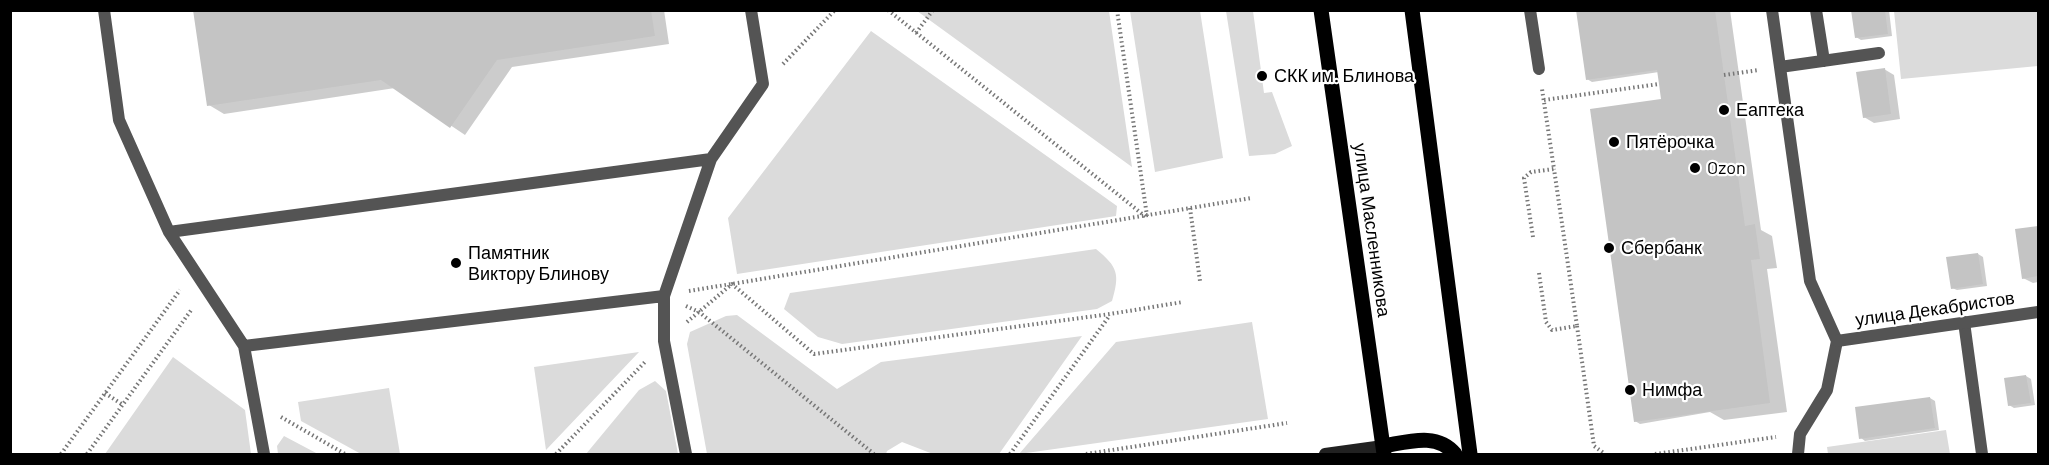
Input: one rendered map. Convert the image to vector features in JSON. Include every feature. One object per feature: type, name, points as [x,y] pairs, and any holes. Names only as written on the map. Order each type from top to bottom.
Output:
[{"type":"main road","name":"улица Масленникова","points":[[1320,10],[1384,450]]},
{"type":"main road","points":[[1412,10],[1470,454]]},
{"type":"main road","points":[[1384,450],[1436,441],[1455,454]]},
{"type":"street","points":[[104,10],[119,120],[169,232],[244,346],[264,454]]},
{"type":"street","points":[[686,454],[664,341],[664,296],[711,159],[763,84],[752,10]]},
{"type":"street","points":[[1530,10],[1539,69]]},
{"type":"street","points":[[1772,10],[1810,280],[1837,341],[1827,390],[1800,434],[1798,454]]},
{"type":"street","points":[[1816,10],[1824,61]]},
{"type":"street","points":[[1780,67],[1879,53]]},
{"type":"street","points":[[169,232],[711,159]]},
{"type":"street","points":[[244,346],[664,296]]},
{"type":"street","name":"улица Декабристов","points":[[1837,341],[2038,312]]},
{"type":"street","points":[[1964,322],[1982,454]]},
{"type":"street","points":[[1325,454],[1384,450]]},
{"type":"path","points":[[763,84],[835,10]]},
{"type":"path","points":[[888,10],[1147,217]]},
{"type":"path","points":[[916,33],[933,10]]},
{"type":"path","points":[[1117,10],[1147,217]]},
{"type":"path","points":[[1724,75],[1780,67]]},
{"type":"path","points":[[1539,69],[1594,446],[1605,454]]},
{"type":"path","points":[[1544,100],[1659,84]]},
{"type":"path","points":[[1533,237],[1524,178],[1531,172],[1554,169]]},
{"type":"path","points":[[664,296],[1251,198]]},
{"type":"path","points":[[1190,208],[1200,281]]},
{"type":"path","points":[[61,454],[194,270]]},
{"type":"path","points":[[1539,273],[1546,322],[1552,330],[1577,326]]},
{"type":"path","points":[[556,454],[664,341],[732,284]]},
{"type":"path","points":[[732,284],[814,354],[1183,302]]},
{"type":"path","points":[[87,454],[207,289]]},
{"type":"path","points":[[664,296],[699,312],[874,454]]},
{"type":"path","points":[[1010,454],[1110,314]]},
{"type":"path","points":[[105,393],[123,405]]},
{"type":"path","points":[[256,403],[345,454]]},
{"type":"path","points":[[1086,454],[1287,423]]},
{"type":"path","points":[[1655,454],[1800,434]]},
{"type":"shaded area","points":[[917,11],[1109,11],[1132,167]]},
{"type":"shaded area","points":[[1130,11],[1200,11],[1223,158],[1155,172]]},
{"type":"shaded area","points":[[1226,11],[1253,11],[1264,93],[1272,92],[1292,146],[1275,154],[1249,156]]},
{"type":"shaded area","points":[[1894,11],[2038,11],[2038,66],[1901,79]]},
{"type":"shaded area","points":[[871,31],[1117,206],[1116,216],[737,274],[728,218]]},
{"type":"shaded area","points":[[1096,249],[1113,266],[1116,277],[1112,301],[1097,309],[842,344],[818,337],[784,309],[790,293]]},
{"type":"shaded area","points":[[737,315],[837,389],[881,362],[1082,336],[999,454],[933,454],[902,442],[886,454],[707,454],[687,344],[690,332],[726,316]]},
{"type":"shaded area","points":[[1252,322],[1268,419],[1019,454],[1116,342]]},
{"type":"shaded area","points":[[639,352],[546,450],[534,367]]},
{"type":"shaded area","points":[[173,357],[245,410],[251,454],[105,454]]},
{"type":"shaded area","points":[[655,381],[666,391],[678,454],[586,454],[639,390]]},
{"type":"shaded area","points":[[389,388],[400,454],[361,454],[301,421],[298,402]]},
{"type":"shaded area","points":[[1946,430],[1950,454],[1828,454],[1827,447]]},
{"type":"shaded area","points":[[284,436],[318,454],[278,454],[277,446]]},
{"type":"building","points":[[193,10],[651,10],[655,36],[497,60],[450,128],[381,80],[207,106]]},
{"type":"building","points":[[1576,10],[1715,10],[1745,226],[1755,224],[1760,259],[1751,260],[1770,403],[1634,422],[1590,109],[1661,99],[1659,84],[1657,70],[1586,80]]},
{"type":"building","points":[[1851,10],[1885,10],[1888,34],[1855,38]]},
{"type":"building","points":[[1885,68],[1891,114],[1863,118],[1856,72]]},
{"type":"building","points":[[2038,226],[2038,276],[2022,279],[2015,229]]},
{"type":"building","points":[[1978,253],[1983,284],[1951,289],[1946,257]]},
{"type":"building","points":[[2026,375],[2031,403],[2008,406],[2004,378]]},
{"type":"building","points":[[1930,397],[1935,428],[1859,439],[1855,407]]},
{"type":"place","name":"СКК им. Блинова","points":[[1262,76]]},
{"type":"place","name":"Еаптека","points":[[1724,110]]},
{"type":"place","name":"Пятёрочка","points":[[1614,142]]},
{"type":"place","name":"Ozon","points":[[1695,168]]},
{"type":"place","name":"Сбербанк","points":[[1609,248]]},
{"type":"place","name":"Памятник Виктору Блинову","points":[[456,263]]},
{"type":"place","name":"Нимфа","points":[[1630,390]]}]
